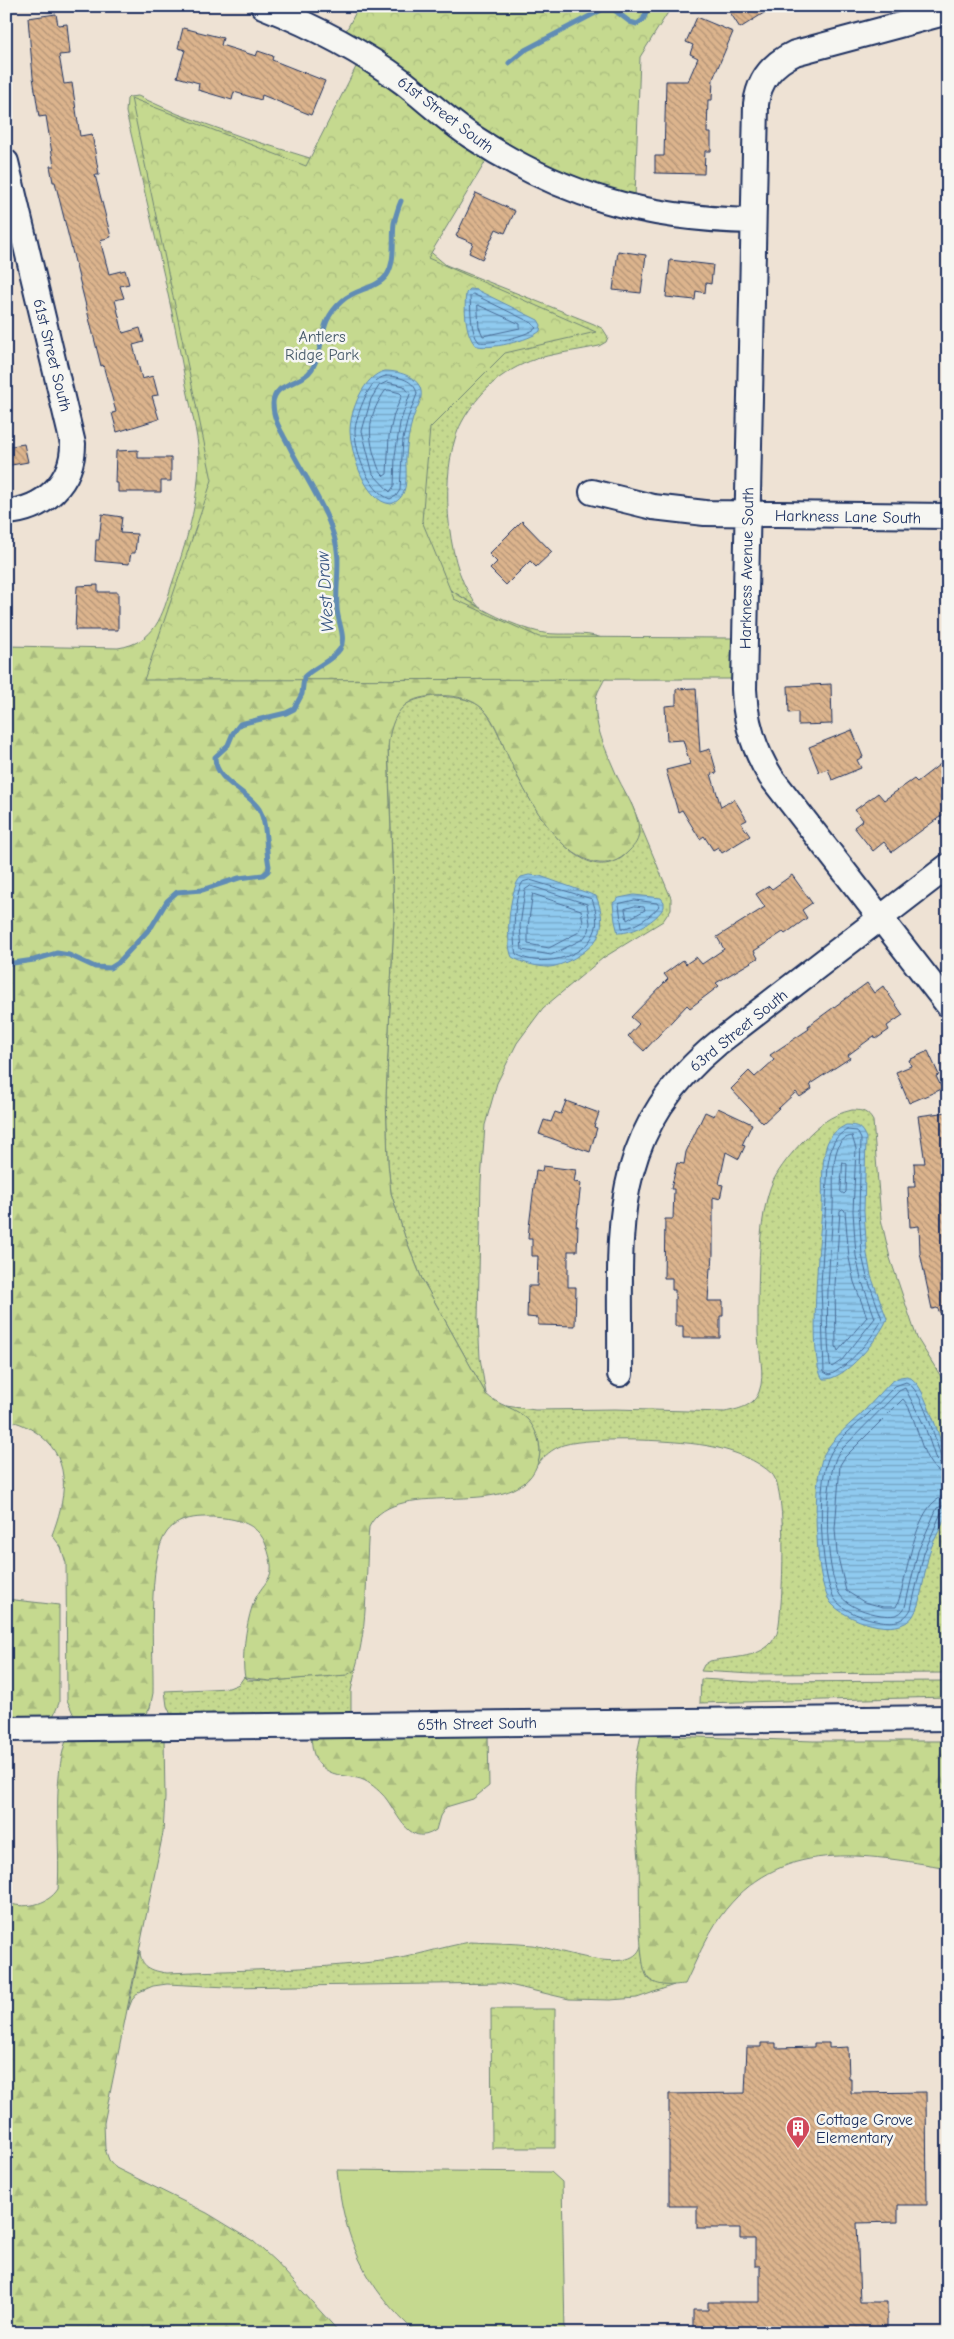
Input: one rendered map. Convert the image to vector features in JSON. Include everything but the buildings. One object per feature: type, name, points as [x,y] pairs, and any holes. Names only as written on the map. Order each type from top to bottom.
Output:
[{"type":"street","name":"61st Street South","points":[[264,6],[316,28],[355,50],[402,81],[469,136],[516,164],[556,183],[605,201],[639,210],[697,218],[753,221]]},
{"type":"street","name":"Harkness Avenue South","points":[[948,12],[796,53],[783,59],[772,68],[763,81],[757,97],[744,689],[751,735],[757,752],[771,777],[948,1005]]},
{"type":"street","name":"61st Street South","points":[[6,512],[29,508],[52,494],[66,476],[73,448],[68,417],[7,168]]},
{"type":"street","name":"Harkness Lane South","points":[[592,492],[667,509],[705,513],[948,516]]},
{"type":"street","name":"63rd Street South","points":[[620,1374],[624,1198],[638,1147],[653,1116],[673,1086],[699,1059],[948,866]]},
{"type":"street","name":"65th Street South","points":[[6,1729],[948,1718]]},
{"type":"green space","points":[[359,6],[672,6],[640,57],[635,197],[548,167],[498,141],[476,126],[390,61],[346,31]]},
{"type":"green space","name":"Antlers Ridge Park","points":[[357,65],[486,161],[428,258],[596,332],[505,353],[430,428],[422,521],[454,599],[539,637],[733,638],[732,679],[144,680],[212,480],[131,98],[306,166]]},
{"type":"green space","points":[[138,96],[178,114],[245,138],[326,163],[446,265],[448,271],[363,337],[442,585],[491,614],[531,630],[551,634],[588,635],[602,638],[607,671],[596,699],[596,717],[617,777],[636,815],[639,831],[635,844],[621,858],[613,862],[604,863],[587,860],[563,844],[538,813],[518,778],[494,724],[487,713],[476,703],[452,696],[420,698],[405,705],[396,717],[390,732],[388,748],[394,917],[386,1097],[391,1193],[405,1237],[422,1279],[486,1394],[518,1412],[531,1424],[539,1444],[539,1459],[528,1480],[509,1491],[484,1497],[430,1499],[404,1503],[383,1511],[369,1527],[363,1635],[355,1670],[347,1675],[270,1681],[245,1678],[244,1652],[250,1614],[256,1597],[270,1574],[270,1558],[266,1545],[259,1533],[249,1525],[237,1520],[201,1517],[179,1522],[167,1532],[160,1545],[156,1563],[152,1609],[153,1693],[150,1708],[144,1718],[75,1718],[67,1700],[66,1563],[61,1547],[52,1535],[63,1496],[62,1470],[51,1446],[41,1436],[25,1426],[6,1420],[6,646],[118,648],[141,640],[156,626],[161,617],[191,522],[197,491],[199,450],[171,308],[126,112],[127,99]]},
{"type":"green space","points":[[446,265],[594,324],[603,329],[608,337],[606,342],[599,346],[535,359],[512,370],[485,390],[462,422],[455,439],[448,479],[449,526],[459,572],[468,592],[479,607],[442,585],[413,563],[448,271]]},
{"type":"green space","points":[[435,696],[466,700],[482,708],[496,728],[520,782],[540,816],[565,846],[579,856],[593,863],[605,864],[622,858],[627,853],[639,833],[631,803],[671,898],[671,909],[663,921],[603,958],[543,1008],[517,1043],[497,1083],[485,1125],[481,1182],[478,1319],[480,1358],[486,1394],[422,1279],[405,1237],[391,1193],[388,1162],[386,1097],[394,917],[388,740],[390,729],[397,713],[402,708],[415,700]]},
{"type":"green space","points":[[852,1110],[865,1112],[873,1121],[881,1219],[890,1258],[917,1338],[948,1388],[948,1673],[752,1674],[701,1671],[704,1665],[710,1661],[751,1655],[758,1652],[771,1643],[777,1634],[780,1617],[783,1549],[780,1502],[777,1484],[772,1474],[753,1460],[721,1449],[681,1442],[638,1440],[577,1442],[563,1445],[548,1453],[537,1465],[540,1446],[534,1430],[522,1416],[506,1406],[535,1410],[615,1409],[725,1412],[735,1410],[753,1401],[759,1392],[762,1378],[758,1339],[761,1233],[764,1213],[773,1181],[790,1156],[819,1126],[830,1118]]},
{"type":"green space","points":[[6,1599],[59,1605],[59,1703],[52,1719],[6,1719]]},
{"type":"green space","points":[[356,1668],[351,1691],[351,1715],[172,1717],[167,1706],[165,1691],[229,1688],[239,1684],[244,1677],[247,1680],[270,1681],[345,1675]]},
{"type":"green space","points":[[701,1679],[752,1682],[948,1681],[948,1697],[700,1703]]},
{"type":"green space","points":[[488,1735],[489,1786],[473,1799],[446,1807],[440,1816],[436,1830],[426,1835],[417,1835],[410,1831],[387,1800],[371,1784],[361,1779],[324,1769],[314,1756],[311,1736]]},
{"type":"green space","points":[[641,1735],[813,1741],[948,1741],[948,1868],[885,1858],[855,1856],[825,1857],[796,1862],[769,1873],[743,1891],[715,1925],[701,1949],[685,1984],[666,1985],[656,1983],[648,1978],[644,1970],[642,1958],[639,1861],[634,1810],[635,1769]]},
{"type":"green space","points":[[67,1738],[164,1738],[165,1798],[163,1833],[104,2123],[105,2149],[109,2160],[116,2168],[207,2213],[253,2241],[276,2262],[340,2333],[6,2333],[6,1902],[20,1906],[35,1905],[48,1899],[58,1889],[59,1773]]},
{"type":"green space","points":[[470,1942],[532,1945],[592,1959],[609,1961],[624,1960],[635,1955],[641,1946],[644,1968],[648,1978],[664,1985],[674,1985],[637,1998],[610,2000],[569,1999],[501,1983],[227,1987],[167,1984],[153,1986],[139,1992],[132,2000],[128,2010],[140,1950],[142,1960],[148,1967],[167,1973],[354,1964],[392,1960]]},
{"type":"green space","points":[[491,2009],[555,2009],[555,2148],[492,2148]]},
{"type":"green space","points":[[337,2170],[551,2172],[562,2182],[565,2333],[417,2333],[383,2298],[370,2280],[360,2260],[345,2218]]},
{"type":"water","points":[[470,289],[477,290],[538,320],[541,325],[540,331],[528,338],[509,344],[489,347],[475,345],[469,334],[465,313],[466,293]]},
{"type":"water","points":[[385,371],[397,372],[410,377],[415,380],[421,390],[421,397],[408,438],[406,484],[402,496],[391,504],[382,501],[374,495],[367,486],[353,451],[350,431],[356,404],[365,386],[377,374]]},
{"type":"water","points":[[529,875],[540,876],[596,896],[598,901],[602,920],[601,929],[596,940],[585,951],[563,964],[549,967],[540,966],[525,963],[512,957],[509,940],[511,903],[517,883],[521,877]]},
{"type":"water","points":[[634,895],[661,898],[664,902],[664,907],[656,917],[644,925],[631,931],[618,933],[613,903],[619,898]]},
{"type":"water","points":[[846,1125],[859,1127],[866,1138],[864,1211],[867,1254],[871,1276],[887,1319],[869,1347],[851,1366],[831,1378],[823,1379],[818,1367],[815,1324],[823,1162],[829,1140],[836,1131]]},
{"type":"water","points":[[907,1376],[915,1381],[920,1389],[938,1432],[947,1474],[947,1502],[945,1516],[929,1552],[920,1597],[913,1616],[906,1623],[896,1626],[872,1625],[859,1621],[838,1609],[831,1603],[824,1589],[820,1571],[816,1519],[819,1471],[824,1454],[843,1430],[891,1382],[900,1377]]},
{"type":"waterway","name":"West Draw","points":[[509,63],[525,50],[603,9],[613,9],[630,22],[637,24],[643,20],[649,6]]},
{"type":"waterway","name":"West Draw","points":[[6,964],[34,960],[57,953],[69,955],[95,967],[110,968],[118,963],[152,926],[167,901],[177,892],[202,890],[239,878],[263,875],[268,871],[269,866],[262,815],[254,803],[220,773],[216,766],[215,757],[228,745],[233,733],[240,724],[286,713],[294,709],[302,694],[304,677],[337,653],[342,644],[342,634],[337,613],[338,560],[335,541],[323,508],[278,426],[273,410],[274,397],[283,387],[302,378],[312,369],[317,360],[328,318],[342,301],[383,280],[387,275],[393,256],[394,223],[401,201]]},
{"type":"place","name":"Cottage Grove Elementary","points":[[798,2149]]}]
